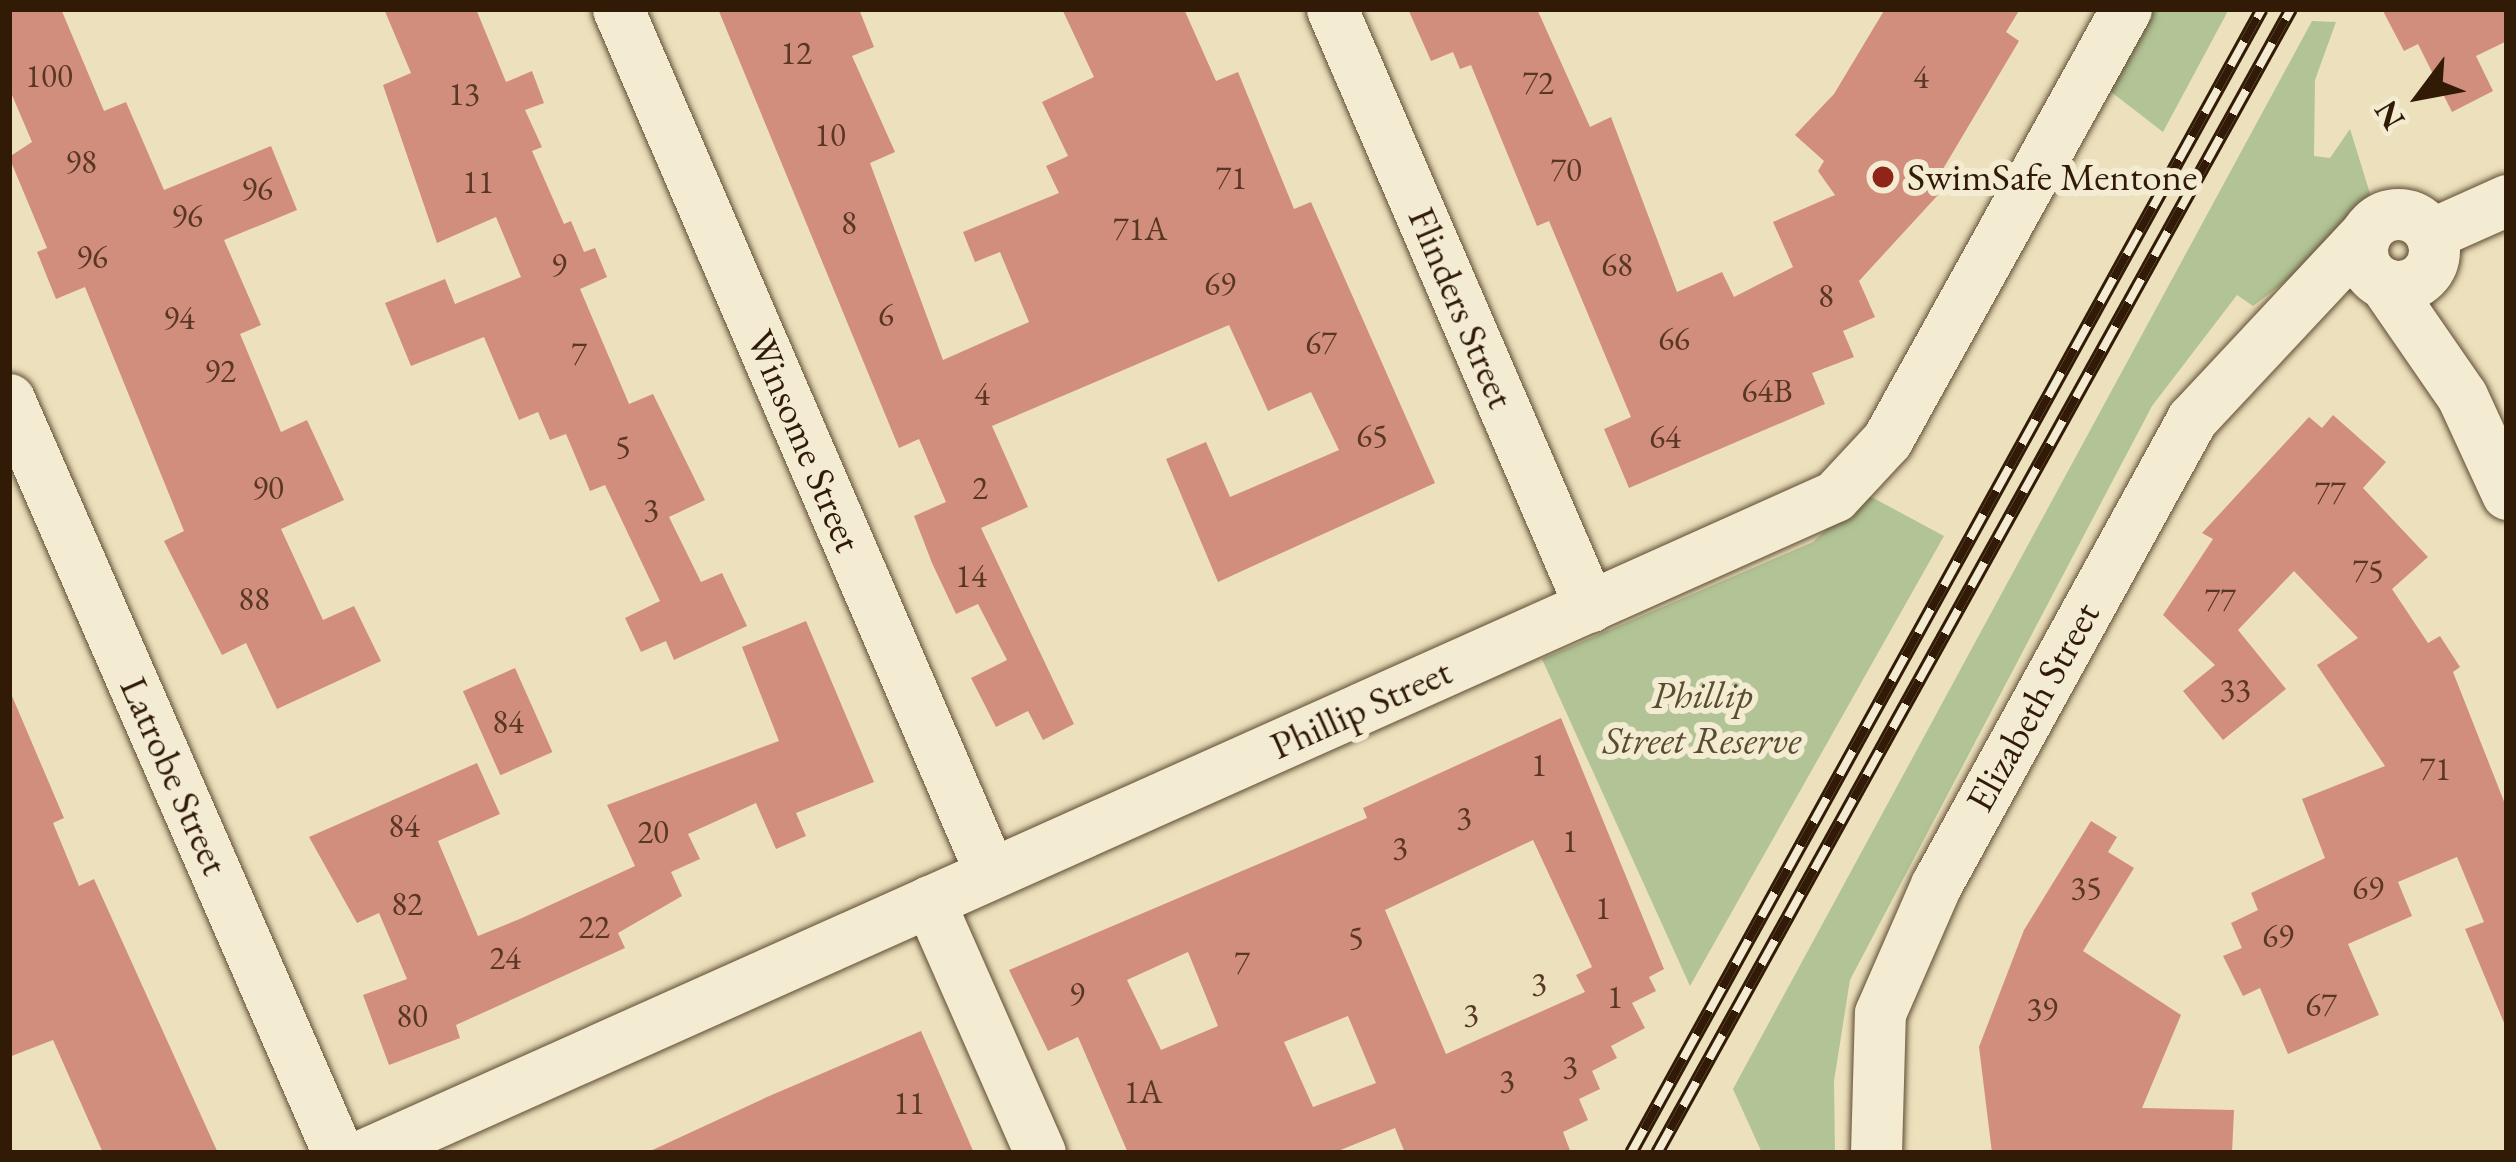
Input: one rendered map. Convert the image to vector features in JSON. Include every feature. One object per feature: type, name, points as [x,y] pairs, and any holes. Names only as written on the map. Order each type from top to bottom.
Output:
[{"type":"street","name":"Winsome Street","points":[[618,9],[990,872]]},
{"type":"street","name":"Flinders Street","points":[[1332,9],[1590,607]]},
{"type":"street","name":"Phillip Street","points":[[367,1153],[1800,515],[1862,469],[2126,9]]},
{"type":"street","points":[[2432,238],[2507,200]]},
{"type":"street","points":[[2462,396],[2432,238],[2403,214],[2377,266],[2462,396],[2507,494]]},
{"type":"street","name":"Elizabeth Street","points":[[1876,1153],[1880,1013],[1936,885],[2192,419],[2298,309],[2377,266]]},
{"type":"street","name":"Latrobe Street","points":[[9,399],[338,1153]]},
{"type":"street","points":[[928,901],[1040,1153]]},
{"type":"green space","points":[[2153,9],[2229,9],[2163,132],[2106,88]]},
{"type":"green space","points":[[2312,21],[2336,22],[2315,80],[2314,156],[2330,158],[2350,129],[2372,200],[2340,240],[2253,306],[2237,295],[2152,406],[1850,980],[1834,1081],[1835,1153],[1762,1153],[1733,1089]]},
{"type":"green space","name":"Phillip Street Reserve","points":[[1864,493],[1944,536],[1690,986],[1542,659],[1813,542]]},
{"type":"building","points":[[9,9],[61,9],[104,111],[126,102],[164,190],[271,146],[297,210],[224,240],[261,325],[240,334],[281,432],[307,420],[344,500],[281,529],[323,620],[354,606],[381,661],[277,709],[246,643],[222,655],[164,541],[184,531],[85,287],[56,299],[37,252],[47,248],[9,157],[32,142],[9,88]]},
{"type":"building","points":[[384,9],[476,9],[506,82],[532,71],[544,103],[525,110],[542,147],[532,151],[564,224],[571,221],[584,252],[595,248],[607,277],[580,289],[629,404],[653,394],[705,500],[669,517],[701,582],[722,573],[747,626],[674,660],[666,641],[641,652],[625,618],[660,601],[605,485],[590,491],[566,434],[550,440],[538,412],[519,420],[484,337],[411,366],[385,303],[445,279],[455,304],[521,277],[496,217],[437,243],[383,85],[411,73]]},
{"type":"building","points":[[718,9],[859,9],[874,47],[852,56],[895,152],[870,163],[943,360],[1029,322],[1000,252],[975,262],[963,232],[1059,193],[1046,166],[1068,156],[1042,102],[1094,77],[1062,9],[1184,9],[1216,81],[1238,72],[1294,209],[1311,202],[1435,483],[1218,582],[1166,459],[1206,442],[1230,497],[1339,450],[1311,392],[1268,411],[1229,325],[992,426],[1028,507],[981,528],[1074,724],[1043,740],[1028,711],[996,727],[971,678],[1007,660],[978,604],[956,614],[914,516],[946,502],[919,439],[899,448]]},
{"type":"building","points":[[1408,9],[1537,9],[1590,127],[1611,117],[1677,292],[1722,272],[1734,297],[1793,267],[1773,222],[1835,195],[1818,171],[1824,161],[1795,135],[1834,94],[1885,9],[2020,9],[2006,32],[2019,41],[1940,174],[1949,183],[1859,281],[1875,317],[1843,331],[1854,357],[1812,373],[1825,404],[1629,488],[1604,429],[1631,417],[1549,221],[1537,226],[1471,65],[1460,69],[1453,52],[1431,61]]},
{"type":"building","points":[[2382,9],[2507,9],[2507,41],[2476,56],[2493,91],[2452,112],[2418,44],[2404,51]]},
{"type":"building","points":[[2333,415],[2386,462],[2363,488],[2428,557],[2392,589],[2428,643],[2440,636],[2460,667],[2453,672],[2507,809],[2507,1030],[2465,929],[2484,922],[2457,857],[2398,882],[2412,916],[2348,944],[2379,1015],[2288,1054],[2260,988],[2243,996],[2223,956],[2242,948],[2231,923],[2258,910],[2251,893],[2325,858],[2302,799],[2385,766],[2317,665],[2358,638],[2294,571],[2238,630],[2286,689],[2223,740],[2183,691],[2215,665],[2163,615],[2213,539],[2202,533],[2309,417],[2322,428]]},
{"type":"building","points":[[806,621],[874,782],[796,813],[806,836],[776,849],[756,803],[688,834],[700,859],[671,872],[682,896],[618,933],[625,948],[456,1025],[460,1038],[389,1065],[363,995],[407,979],[379,913],[357,923],[309,837],[477,763],[500,814],[438,841],[478,936],[522,918],[635,866],[607,805],[779,741],[742,647]]},
{"type":"building","points":[[515,668],[552,752],[500,775],[463,691]]},
{"type":"building","points":[[9,689],[64,818],[53,823],[79,886],[94,879],[218,1153],[103,1153],[53,1040],[9,1057]]},
{"type":"building","points":[[1561,718],[1664,969],[1649,977],[1656,991],[1632,1003],[1645,1028],[1611,1046],[1617,1058],[1592,1071],[1600,1089],[1579,1099],[1588,1120],[1563,1132],[1571,1153],[1405,1153],[1395,1128],[1333,1153],[1128,1153],[1078,1037],[1048,1051],[1009,970],[1367,818],[1363,808]],"holes":[[[1533,840],[1592,967],[1576,975],[1585,992],[1446,1054],[1385,910]],[[1188,952],[1218,1026],[1161,1050],[1127,980]],[[1348,1016],[1376,1083],[1313,1107],[1284,1042]]]},
{"type":"building","points":[[2091,821],[2117,837],[2108,852],[2134,868],[2083,951],[2181,1015],[2142,1108],[2234,1110],[2232,1153],[1992,1153],[1979,1047],[2024,930]]},
{"type":"building","points":[[921,1031],[974,1153],[646,1153],[767,1097]]},
{"type":"railway","points":[[1631,1153],[2262,9]]},
{"type":"railway","points":[[1657,1153],[2291,9]]},
{"type":"place","name":"SwimSafe Mentone","points":[[1883,177]]}]
